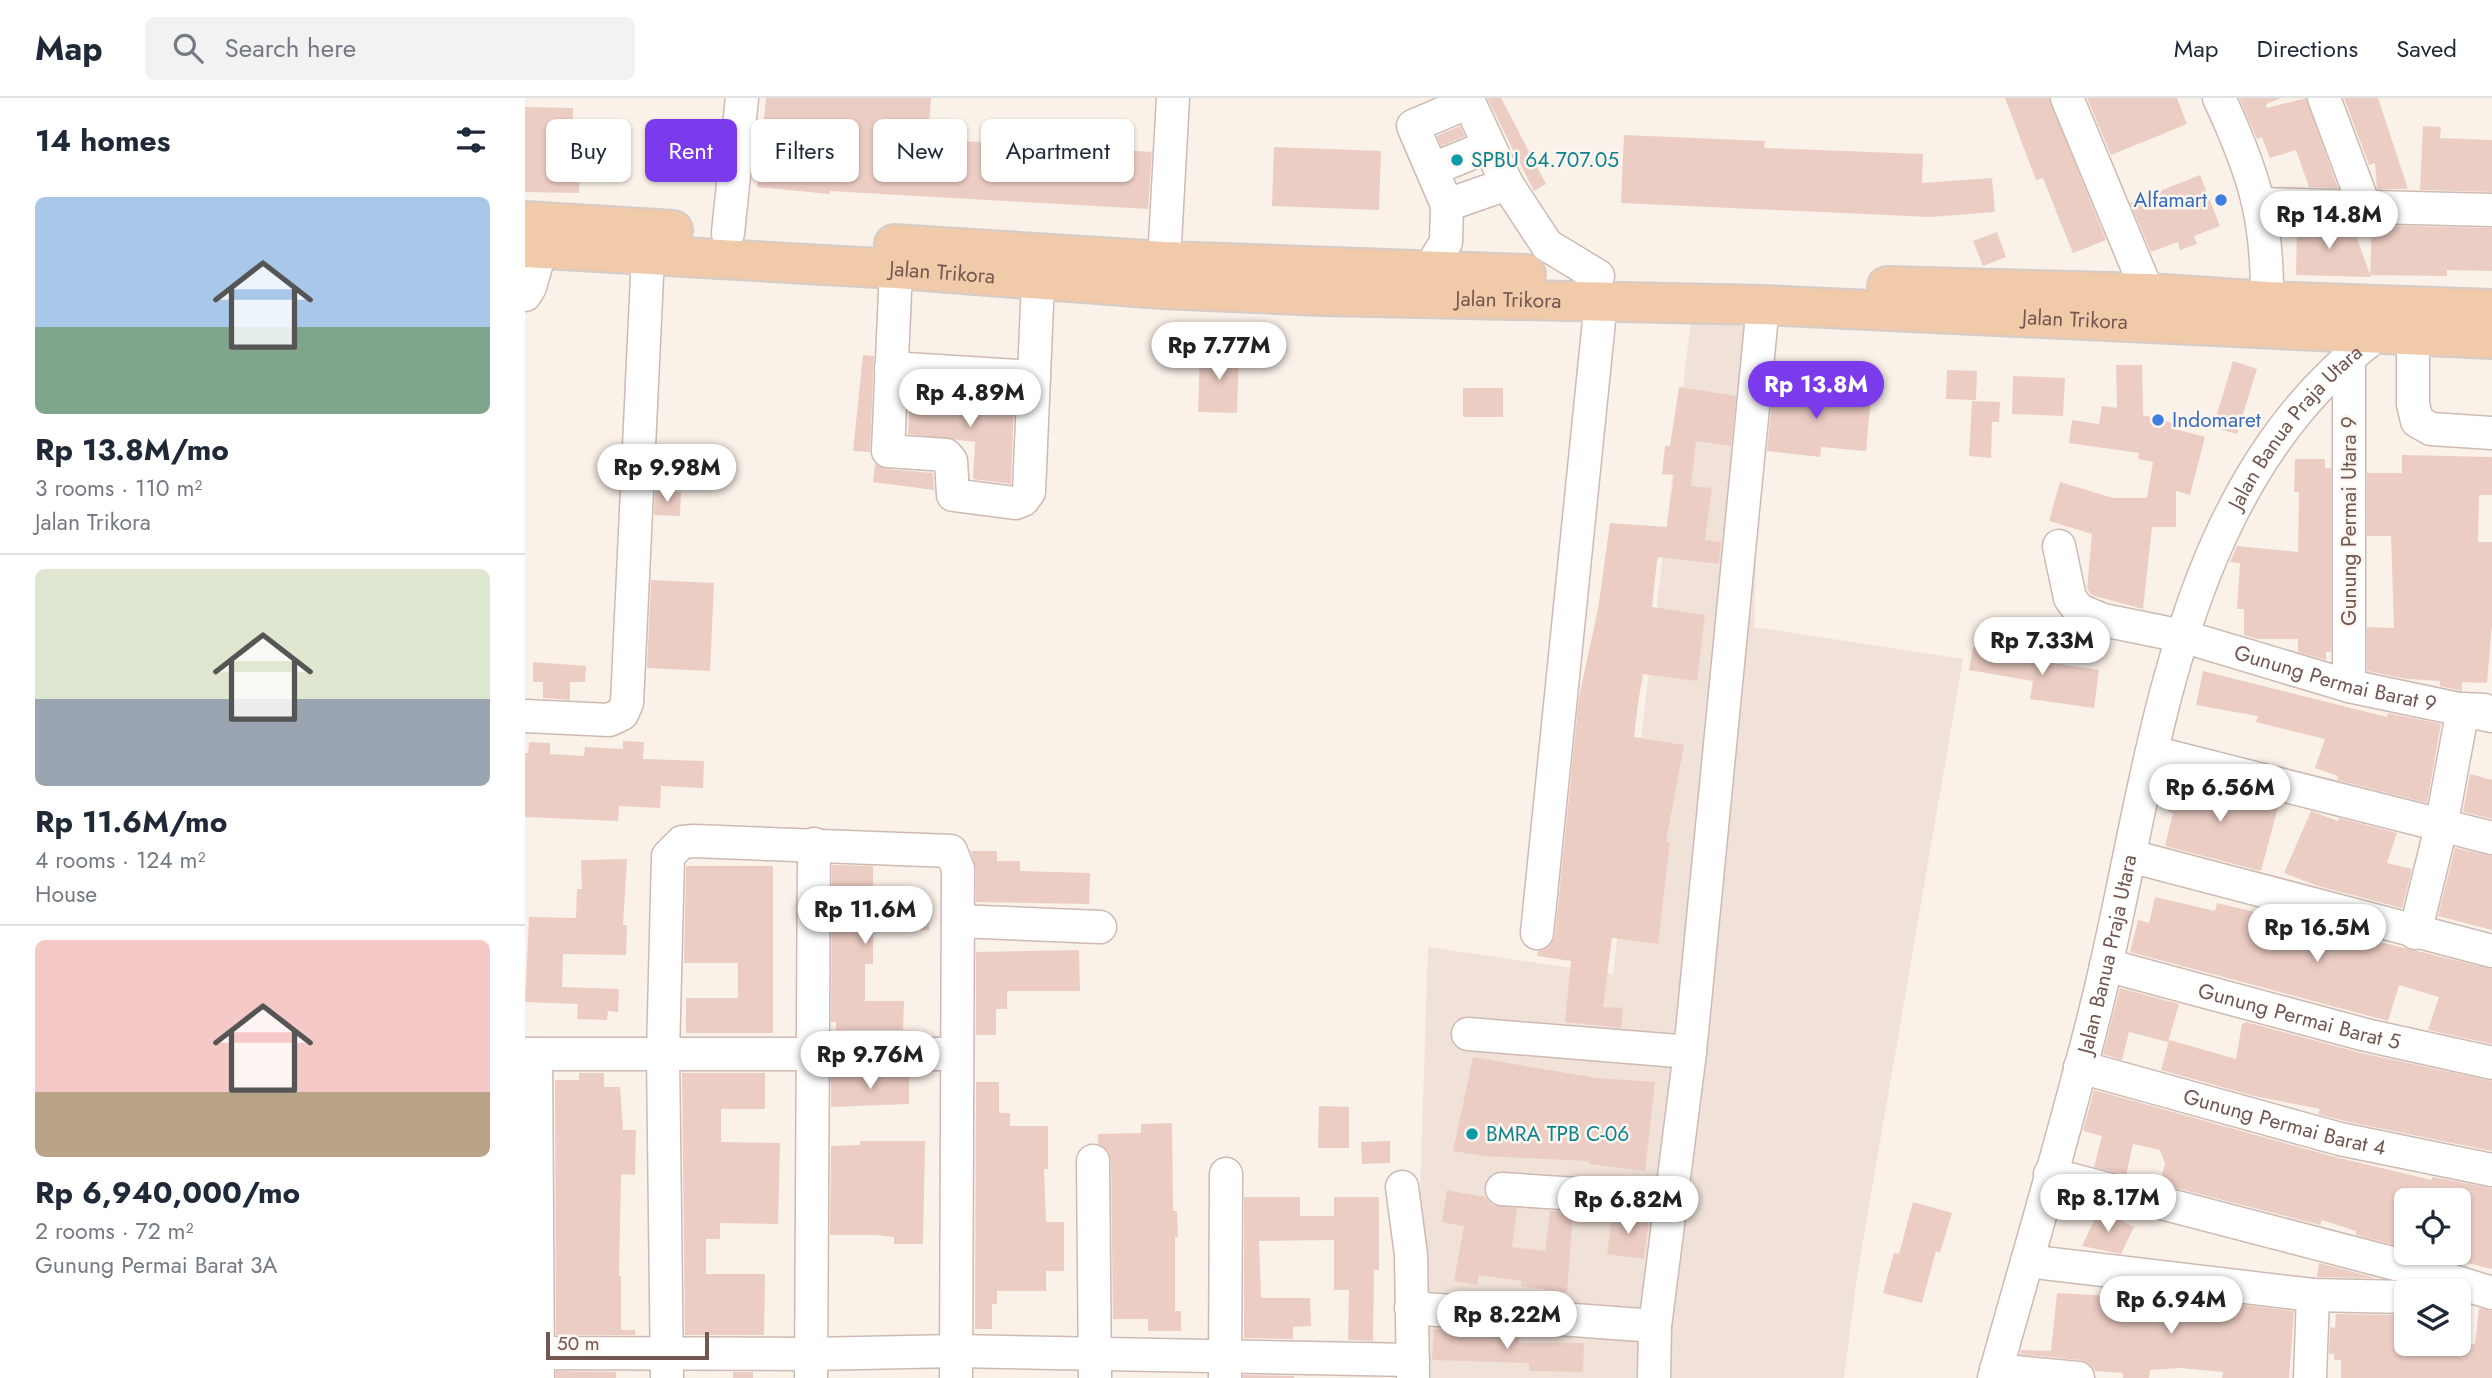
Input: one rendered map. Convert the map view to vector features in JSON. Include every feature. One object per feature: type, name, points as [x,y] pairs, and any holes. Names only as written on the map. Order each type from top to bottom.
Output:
[{"type":"main road","name":"Jalan Trikora","points":[[530,239],[728,233],[1164,275],[1323,296],[1599,289],[2132,303],[2380,342],[2492,339]]},
{"type":"main road","name":"Jalan Trikora","points":[[530,239],[648,255],[896,269],[1038,281],[1164,275],[1429,270],[1763,305],[2267,301],[2492,309]]},
{"type":"street","points":[[728,233],[742,98]]},
{"type":"street","points":[[1164,275],[1173,98]]},
{"type":"street","points":[[2067,98],[2132,303]]},
{"type":"street","points":[[2219,98],[2244,151],[2260,204],[2268,250],[2267,301]]},
{"type":"street","points":[[2324,98],[2365,208]]},
{"type":"street","points":[[1429,270],[1446,242],[1447,205],[1413,126],[1469,102],[1507,184],[1547,245],[1599,289],[1537,933]]},
{"type":"street","points":[[1433,169],[1489,146]]},
{"type":"street","points":[[1447,205],[1507,184]]},
{"type":"street","points":[[2260,204],[2492,210]]},
{"type":"street","points":[[525,295],[530,287],[530,239]]},
{"type":"street","points":[[525,716],[609,720],[622,714],[627,703],[648,255]]},
{"type":"street","points":[[896,269],[888,451],[946,455],[951,461],[953,495],[1015,503],[1023,500],[1029,492],[1038,281]]},
{"type":"street","points":[[1654,1378],[1655,1326],[1690,1052],[1763,305]]},
{"type":"street","points":[[2380,342],[2413,404],[2417,421],[2431,429],[2492,433]]},
{"type":"street","name":"Jalan Banua Praja Utara","points":[[1995,1374],[2106,965],[2152,752],[2182,636],[2231,511],[2256,468],[2302,405],[2380,342]]},
{"type":"street","name":"Gunung Permai Utara 9","points":[[2349,686],[2380,342]]},
{"type":"street","points":[[891,368],[1034,377]]},
{"type":"street","name":"Gunung Permai Barat 9","points":[[2059,546],[2070,598],[2079,610],[2103,621],[2182,636],[2349,686],[2482,712]]},
{"type":"street","points":[[2415,933],[2441,827],[2482,712]]},
{"type":"street","points":[[2152,752],[2492,838]]},
{"type":"street","points":[[667,1366],[663,1054],[668,856],[673,848],[682,842],[694,841],[951,851],[958,869],[956,1364]]},
{"type":"street","points":[[811,1366],[814,844]]},
{"type":"street","points":[[2130,856],[2415,933],[2492,951]]},
{"type":"street","points":[[958,921],[1100,927]]},
{"type":"street","name":"Gunung Permai Barat 5","points":[[2106,965],[2366,1035],[2492,1063]]},
{"type":"street","points":[[1468,1034],[1690,1052]]},
{"type":"street","points":[[957,1054],[531,1054],[533,1361],[667,1366],[956,1364],[1413,1369],[1411,1255],[1402,1187]]},
{"type":"street","name":"Gunung Permai Barat 4","points":[[2080,1067],[2340,1139],[2492,1170]]},
{"type":"street","points":[[1094,1161],[1095,1365]]},
{"type":"street","points":[[1225,1366],[1226,1174]]},
{"type":"street","points":[[2050,1174],[2411,1268],[2480,1294]]},
{"type":"street","points":[[1501,1189],[1669,1200]]},
{"type":"street","points":[[2027,1261],[2313,1295],[2394,1297]]},
{"type":"street","points":[[2310,1378],[2313,1295]]},
{"type":"street","points":[[1411,1308],[1655,1326]]},
{"type":"street","points":[[1995,1374],[2078,1378]]},
{"type":"shaded area","points":[[1693,303],[1763,305],[1754,627],[1963,659],[1857,1276],[1844,1378],[1414,1378],[1428,947],[1613,974]]},
{"type":"building","points":[[766,98],[931,98],[929,119],[873,119],[873,182],[967,182],[967,141],[981,142],[981,182],[1134,182],[1134,151],[1152,152],[1148,209],[830,191],[830,194],[757,187],[758,182],[859,182],[859,119],[764,119]]},
{"type":"building","points":[[1487,98],[1501,98],[1546,184],[1534,191]]},
{"type":"building","points":[[2005,98],[2049,98],[2106,240],[2073,253],[2055,209],[2059,207],[2055,208],[2043,178],[2036,180]]},
{"type":"building","points":[[2087,98],[2177,98],[2187,124],[2111,155]]},
{"type":"building","points":[[2239,98],[2281,98],[2266,104],[2267,108],[2306,98],[2338,188],[2309,187],[2296,150],[2270,158],[2262,137],[2257,139]]},
{"type":"building","points":[[2344,98],[2378,98],[2408,189],[2377,189],[2375,163],[2369,165]]},
{"type":"building","points":[[525,107],[573,108],[573,119],[546,119],[546,182],[579,182],[579,193],[525,192]]},
{"type":"building","points":[[1460,126],[1465,136],[1441,146],[1437,136]]},
{"type":"building","points":[[2423,126],[2441,127],[2440,138],[2492,140],[2492,192],[2420,190]]},
{"type":"building","points":[[1624,135],[1765,141],[1764,148],[1923,154],[1922,183],[1992,178],[1995,212],[1930,217],[1621,203]]},
{"type":"building","points":[[1274,147],[1381,151],[1379,210],[1272,206]]},
{"type":"building","points":[[2200,175],[2220,226],[2194,236],[2197,244],[2180,250],[2178,242],[2151,252],[2130,203]]},
{"type":"building","points":[[2297,223],[2352,225],[2371,277],[2296,275]]},
{"type":"building","points":[[2372,225],[2492,228],[2492,271],[2447,270],[2447,276],[2370,275]]},
{"type":"building","points":[[1997,232],[2006,257],[1983,266],[1973,241]]},
{"type":"building","points":[[1200,350],[1239,351],[1237,413],[1198,412]]},
{"type":"building","points":[[863,355],[874,356],[870,452],[853,451]]},
{"type":"building","points":[[2233,361],[2257,369],[2237,434],[2213,427]]},
{"type":"building","points":[[2116,365],[2142,365],[2143,415],[2176,424],[2175,429],[2205,437],[2190,495],[2176,491],[2176,527],[2152,527],[2143,609],[2091,595],[2087,588],[2092,534],[2049,521],[2060,482],[2113,498],[2147,498],[2153,462],[2138,459],[2139,453],[2069,443],[2072,420],[2099,424],[2102,406],[2117,408]]},
{"type":"building","points":[[1947,370],[1977,371],[1976,400],[1946,399]]},
{"type":"building","points":[[2013,376],[2065,378],[2063,416],[2012,414]]},
{"type":"building","points":[[1774,379],[1800,382],[1799,390],[1871,396],[1866,451],[1821,447],[1820,457],[1767,451]]},
{"type":"building","points":[[1679,387],[1736,396],[1731,446],[1696,441],[1691,486],[1712,488],[1705,540],[1721,542],[1719,564],[1658,557],[1657,561],[1652,607],[1705,615],[1697,681],[1643,674],[1638,703],[1634,737],[1684,745],[1666,842],[1670,842],[1658,944],[1612,938],[1603,1007],[1623,1008],[1621,1028],[1565,1022],[1571,961],[1537,956],[1538,951],[1551,944],[1555,935],[1579,697],[1598,609],[1610,523],[1667,527],[1674,475],[1662,474],[1665,446],[1670,446]]},
{"type":"building","points":[[1463,388],[1503,388],[1503,417],[1463,417]]},
{"type":"building","points":[[950,390],[969,391],[969,399],[1014,401],[1011,484],[973,479],[975,442],[908,434],[910,396],[950,399]]},
{"type":"building","points":[[1972,401],[2000,402],[1999,422],[1992,422],[1991,458],[1969,456]]},
{"type":"building","points":[[2402,455],[2492,457],[2492,495],[2479,495],[2478,542],[2492,542],[2492,624],[2487,683],[2462,682],[2462,691],[2440,686],[2440,681],[2407,679],[2367,671],[2367,627],[2394,628],[2391,536],[2367,536],[2367,473],[2402,473]]},
{"type":"building","points":[[2295,459],[2325,459],[2325,468],[2331,468],[2331,652],[2326,652],[2326,660],[2298,652],[2298,639],[2257,639],[2244,635],[2244,609],[2237,609],[2240,563],[2230,562],[2237,546],[2298,552],[2299,492],[2294,492]]},
{"type":"building","points":[[875,464],[887,469],[933,473],[934,490],[873,482]]},
{"type":"building","points":[[655,491],[681,492],[680,516],[654,515]]},
{"type":"building","points":[[651,580],[714,583],[710,671],[647,668]]},
{"type":"building","points":[[1973,647],[2027,659],[2099,670],[2094,708],[2030,699],[2033,681],[1969,670]]},
{"type":"building","points":[[533,662],[586,666],[585,682],[570,682],[570,700],[543,698],[543,682],[533,682]]},
{"type":"building","points":[[2203,671],[2387,717],[2388,713],[2441,724],[2427,803],[2337,780],[2338,776],[2315,768],[2325,739],[2256,722],[2258,716],[2196,705]]},
{"type":"building","points":[[623,741],[644,742],[643,759],[704,761],[703,788],[661,786],[660,808],[619,806],[618,821],[525,817],[525,753],[528,753],[529,742],[550,743],[550,754],[584,756],[585,747],[623,749]]},
{"type":"building","points":[[2470,774],[2492,780],[2492,819],[2463,812]]},
{"type":"building","points":[[2176,777],[2253,797],[2253,800],[2278,807],[2261,871],[2165,846],[2173,813],[2168,812]]},
{"type":"building","points":[[2311,811],[2338,821],[2339,818],[2397,833],[2387,863],[2412,869],[2402,908],[2318,886],[2284,873]]},
{"type":"building","points":[[2455,848],[2492,856],[2492,930],[2438,916]]},
{"type":"building","points":[[971,851],[997,851],[997,861],[1020,861],[1020,871],[1090,873],[1089,904],[976,902],[976,869]]},
{"type":"building","points":[[627,859],[623,925],[627,925],[626,955],[563,954],[562,987],[619,989],[618,1012],[608,1011],[607,1020],[577,1019],[578,1004],[525,1002],[529,917],[576,918],[577,889],[582,889],[581,860]]},
{"type":"building","points":[[832,865],[873,866],[873,898],[929,898],[929,930],[873,930],[873,964],[865,964],[865,1001],[904,1001],[903,1030],[836,1030],[836,1022],[831,1022]]},
{"type":"building","points":[[686,866],[773,866],[773,1033],[686,1033],[686,998],[738,998],[738,963],[684,963]]},
{"type":"building","points":[[2155,897],[2215,911],[2217,903],[2492,969],[2492,1044],[2428,1030],[2439,997],[2399,985],[2388,1021],[2130,952],[2138,920],[2149,923]]},
{"type":"building","points":[[1079,950],[1080,991],[1007,991],[1007,1009],[996,1009],[996,1035],[976,1035],[976,952]]},
{"type":"building","points":[[2120,988],[2179,1004],[2168,1042],[2129,1032],[2122,1060],[2103,1054]]},
{"type":"building","points":[[2246,1022],[2361,1053],[2492,1081],[2492,1151],[2344,1121],[2318,1114],[2320,1109],[2254,1096],[2161,1070],[2169,1040],[2236,1059],[2242,1024]]},
{"type":"building","points":[[1473,1057],[1597,1078],[1655,1082],[1645,1171],[1589,1164],[1589,1161],[1484,1156],[1453,1151]]},
{"type":"building","points":[[579,1073],[604,1073],[604,1087],[620,1087],[623,1130],[636,1130],[635,1175],[621,1174],[619,1276],[621,1330],[635,1330],[635,1335],[556,1335],[555,1080],[579,1080]]},
{"type":"building","points":[[682,1073],[765,1073],[765,1109],[721,1109],[721,1142],[780,1143],[778,1224],[720,1223],[720,1239],[706,1239],[706,1274],[765,1274],[764,1335],[685,1335]]},
{"type":"building","points":[[909,1075],[909,1104],[831,1107],[831,1076]]},
{"type":"building","points":[[976,1082],[999,1082],[999,1113],[1010,1113],[1010,1126],[1048,1126],[1048,1169],[1044,1169],[1046,1222],[1064,1222],[1064,1271],[1046,1271],[1046,1291],[997,1291],[997,1304],[992,1304],[992,1329],[975,1329]]},
{"type":"building","points":[[2094,1090],[2335,1157],[2432,1180],[2432,1177],[2492,1188],[2492,1269],[2471,1264],[2471,1188],[2394,1188],[2394,1245],[2356,1235],[2356,1231],[2322,1220],[2320,1225],[2160,1184],[2165,1163],[2160,1150],[2133,1144],[2126,1175],[2094,1167],[2102,1136],[2083,1131]]},
{"type":"building","points":[[1319,1106],[1349,1107],[1349,1148],[1318,1148]]},
{"type":"building","points":[[1172,1123],[1173,1211],[1177,1211],[1178,1237],[1175,1237],[1175,1311],[1181,1311],[1181,1331],[1148,1331],[1148,1319],[1113,1319],[1111,1161],[1108,1151],[1098,1144],[1098,1134],[1141,1133],[1141,1124]]},
{"type":"building","points":[[860,1141],[925,1141],[923,1244],[894,1244],[894,1237],[876,1235],[830,1235],[831,1146],[860,1145]]},
{"type":"building","points":[[1390,1141],[1390,1163],[1362,1164],[1361,1142]]},
{"type":"building","points":[[1447,1190],[1485,1197],[1492,1205],[1517,1208],[1512,1247],[1545,1251],[1550,1211],[1573,1212],[1567,1293],[1521,1286],[1521,1281],[1479,1275],[1477,1285],[1454,1281],[1464,1226],[1442,1222]]},
{"type":"building","points":[[1244,1197],[1300,1197],[1300,1216],[1334,1216],[1334,1197],[1379,1197],[1379,1270],[1374,1270],[1373,1341],[1348,1340],[1349,1290],[1334,1290],[1334,1240],[1259,1241],[1261,1298],[1310,1298],[1311,1326],[1293,1327],[1293,1339],[1244,1338]]},
{"type":"building","points":[[1913,1202],[1952,1213],[1940,1253],[1936,1251],[1922,1303],[1883,1293],[1894,1253],[1899,1254]]},
{"type":"building","points":[[2099,1210],[2134,1227],[2121,1254],[2082,1246]]},
{"type":"building","points":[[1612,1215],[1649,1217],[1644,1259],[1607,1254]]},
{"type":"building","points":[[2319,1263],[2376,1278],[2317,1277]]},
{"type":"building","points":[[2057,1293],[2199,1301],[2195,1299],[2294,1311],[2289,1378],[2222,1378],[2223,1372],[2180,1368],[2150,1370],[2149,1378],[2123,1378],[2123,1373],[2095,1371],[2080,1360],[2020,1354],[2021,1350],[2051,1351]]},
{"type":"building","points":[[2479,1308],[2492,1311],[2492,1378],[2341,1378],[2341,1360],[2334,1360],[2334,1354],[2329,1354],[2330,1327],[2335,1328],[2336,1314],[2394,1315],[2394,1356],[2471,1356],[2471,1344],[2475,1344]]},
{"type":"building","points":[[1434,1329],[1519,1335],[1519,1343],[1584,1343],[1583,1372],[1529,1371],[1529,1363],[1432,1360]]},
{"type":"building","points":[[556,1371],[616,1372],[616,1378],[556,1378]]},
{"type":"building","points":[[733,1372],[753,1372],[753,1378],[733,1378]]},
{"type":"building","points":[[1243,1375],[1294,1376],[1294,1378],[1243,1378]]},
{"type":"place","name":"SPBU 64.707.05","points":[[1457,160]]},
{"type":"place","name":"Alfamart","points":[[2221,200]]},
{"type":"place","name":"Indomaret","points":[[2158,420]]},
{"type":"place","name":"BMRA TPB C-06","points":[[1472,1134]]}]
